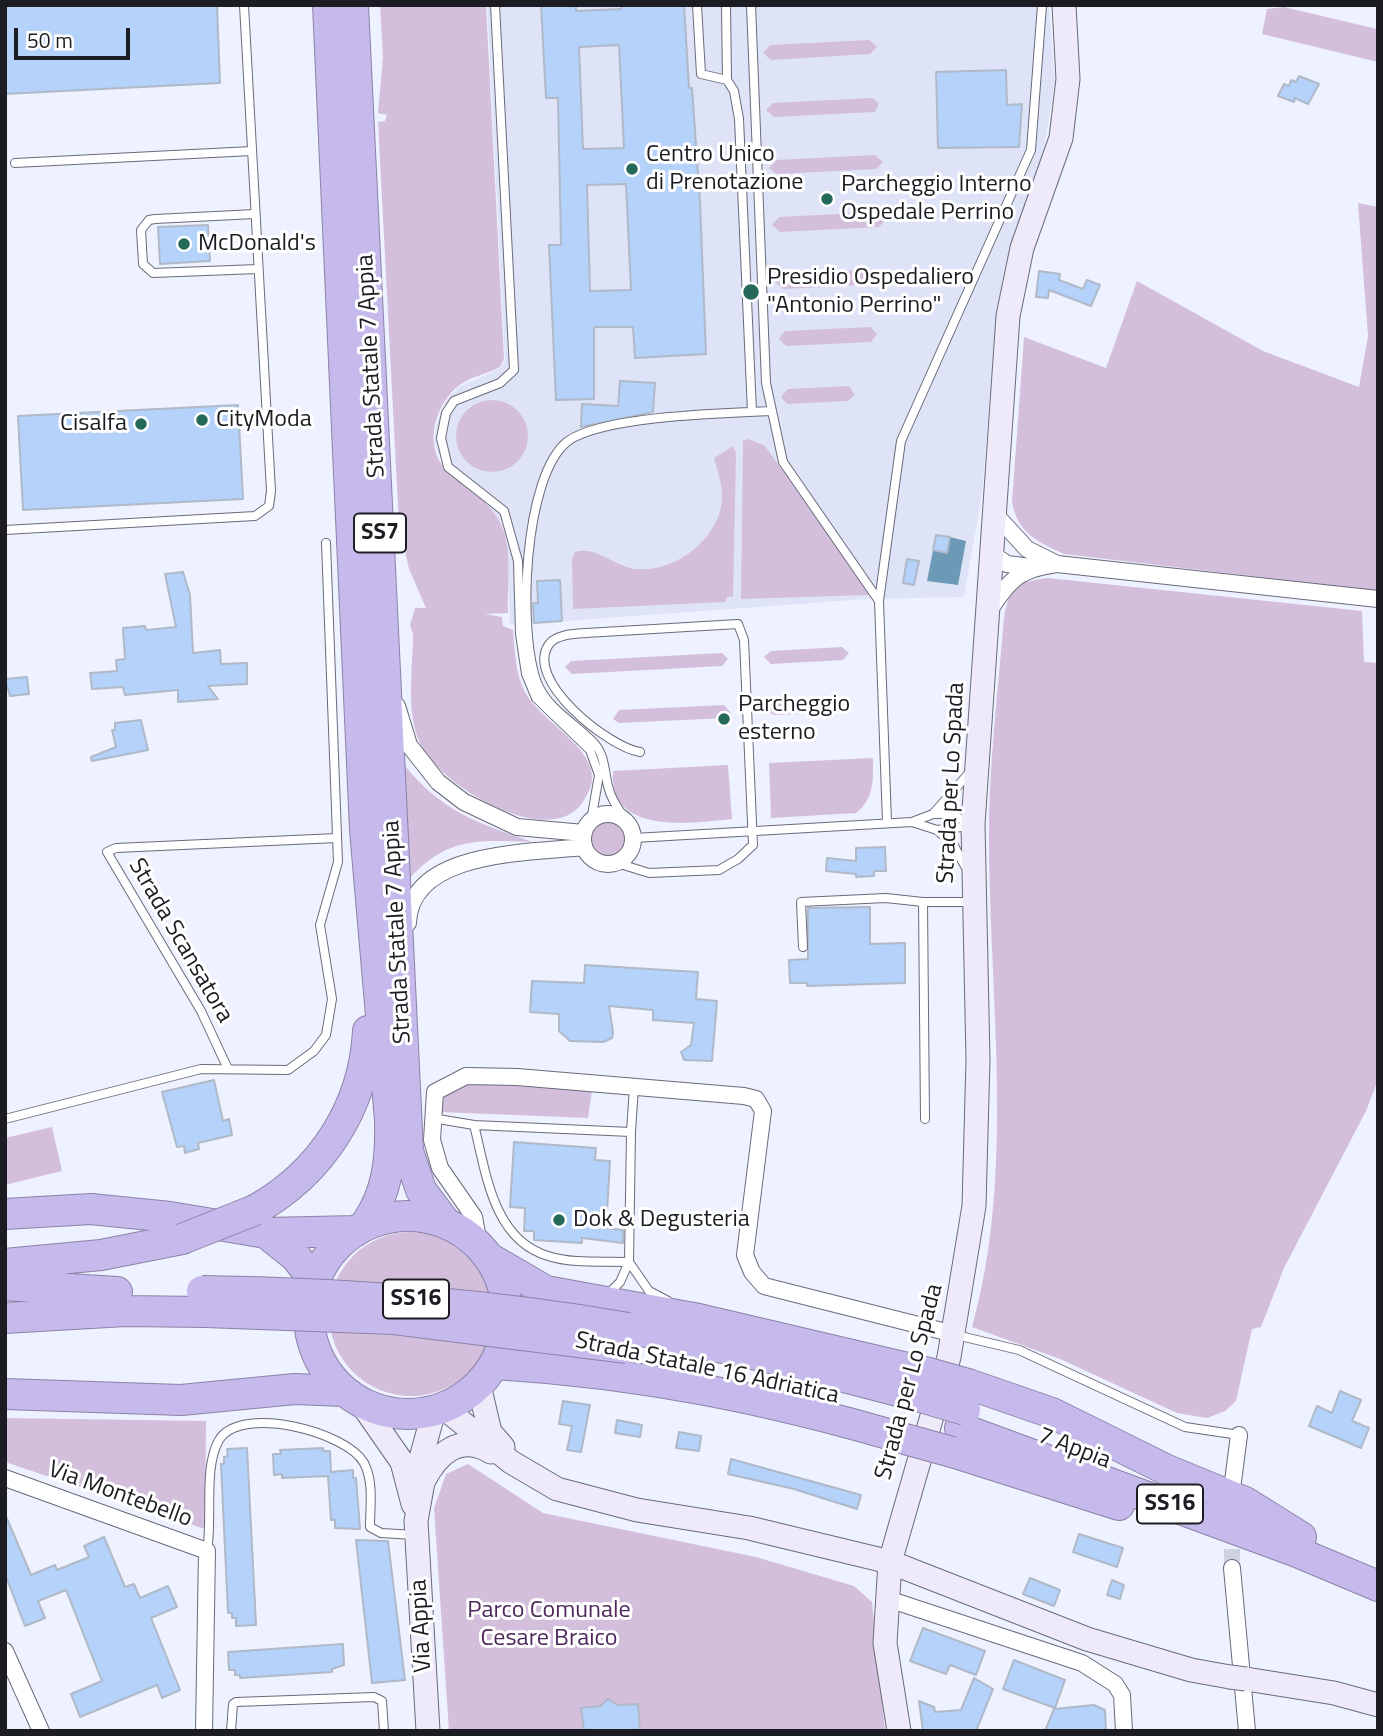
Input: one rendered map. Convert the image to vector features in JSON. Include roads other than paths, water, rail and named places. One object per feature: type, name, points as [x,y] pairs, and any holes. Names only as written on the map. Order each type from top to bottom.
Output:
[{"type":"highway","points":[[318,5],[333,85]]},
{"type":"highway","name":"Strada Statale 7 Appia","points":[[328,5],[370,915]]},
{"type":"highway","name":"Strada Statale 7 Appia","points":[[353,5],[408,1151],[421,1190],[444,1222]]},
{"type":"highway","points":[[5,1264],[101,1255],[260,1222],[299,1182],[333,1141],[354,1098],[368,1045],[370,915]]},
{"type":"highway","name":"SS7","points":[[360,1228],[386,1182],[391,1148],[370,915]]},
{"type":"highway","points":[[5,1214],[91,1209],[360,1228]]},
{"type":"highway","points":[[352,1397],[327,1373],[316,1352],[310,1329],[309,1305],[315,1282],[331,1253],[360,1228],[391,1217],[418,1216],[444,1222],[546,1291],[699,1319],[915,1405],[962,1419],[1226,1538],[1299,1545]]},
{"type":"highway","points":[[260,1222],[296,1257],[315,1282]]},
{"type":"highway","points":[[5,1394],[181,1400],[295,1389],[352,1397],[400,1414],[439,1410],[487,1374],[505,1338],[508,1311],[503,1284],[485,1252]]},
{"type":"highway","points":[[5,1285],[117,1292]]},
{"type":"highway","name":"Strada Statale 16 Adriatica","points":[[5,1300],[117,1292],[203,1302],[628,1338],[771,1358],[962,1419]]},
{"type":"highway","name":"Strada Statale 16 Adriatica","points":[[5,1318],[125,1311],[203,1302]]},
{"type":"highway","points":[[487,1374],[575,1369],[698,1386],[812,1411],[915,1405]]},
{"type":"highway","name":"7 Appia","points":[[962,1419],[1052,1440],[1299,1545],[1378,1566]]},
{"type":"highway","name":"SS16","points":[[1299,1545],[1378,1586]]},
{"type":"street","name":"Strada per Lo Spada","points":[[899,1731],[885,1643],[890,1562],[954,1334],[974,1206],[978,1134],[973,895],[976,764],[1014,281],[1022,248],[1052,168],[1066,109],[1068,79],[1064,5]]},
{"type":"street","points":[[995,514],[1027,549],[1057,564]]},
{"type":"street","points":[[992,555],[1027,549]]},
{"type":"street","points":[[992,555],[1007,564],[1031,567],[1057,564],[1378,599]]},
{"type":"street","points":[[988,612],[1003,589],[1031,567]]},
{"type":"street","points":[[387,672],[409,745],[438,782],[464,802],[517,827],[586,833]]},
{"type":"street","points":[[404,1062],[411,1049],[412,1020],[408,907],[422,887],[448,868],[586,833],[598,816],[614,814],[631,830],[629,853],[618,863],[594,860],[586,833]]},
{"type":"street","points":[[485,1252],[474,1217],[440,1168],[432,1140],[435,1092],[466,1076],[634,1087],[756,1099],[763,1111],[763,1132],[745,1255],[751,1272],[764,1286],[954,1334]]},
{"type":"street","points":[[487,1374],[490,1432],[511,1462]]},
{"type":"street","name":"Via Appia","points":[[352,1397],[402,1462],[416,1528],[428,1731]]},
{"type":"street","points":[[439,1410],[511,1462],[557,1489],[637,1510],[749,1528],[890,1562],[1087,1639],[1191,1670],[1334,1693],[1378,1705]]},
{"type":"street","name":"Via Appia","points":[[416,1528],[422,1482],[421,1458],[439,1410]]},
{"type":"street","points":[[1232,1489],[1239,1434]]},
{"type":"street","points":[[422,1482],[433,1462],[441,1454],[467,1443],[511,1462]]},
{"type":"street","name":"Via Montebello","points":[[5,1478],[207,1551],[204,1731]]},
{"type":"street","points":[[1232,1568],[1247,1731]]},
{"type":"street","points":[[888,1600],[1082,1663],[1115,1684],[1122,1695],[1124,1731]]},
{"type":"street","points":[[5,1651],[41,1731]]},
{"type":"lane","points":[[5,530],[255,516],[269,506],[244,5]]},
{"type":"lane","points":[[495,5],[514,370],[500,383],[454,401],[446,413],[441,438],[448,467],[504,511],[518,561],[520,634],[526,674],[536,698],[590,750],[598,775],[586,833]]},
{"type":"lane","points":[[697,5],[701,74],[727,80]]},
{"type":"lane","points":[[726,5],[727,80],[734,91],[739,119],[752,412]]},
{"type":"lane","points":[[751,5],[766,383],[771,411],[783,462],[879,601]]},
{"type":"lane","points":[[887,822],[879,601],[901,441],[1031,150],[1042,5]]},
{"type":"lane","points":[[15,163],[252,151]]},
{"type":"lane","points":[[255,214],[155,219],[149,220],[141,230],[143,264],[153,273],[258,269]]},
{"type":"lane","points":[[771,411],[646,421],[600,429],[569,440],[555,453],[533,521],[528,546],[525,597],[527,628],[538,684],[554,709],[594,743],[605,763],[614,804],[631,830],[755,831],[912,822],[937,830],[953,844],[962,858],[973,895],[923,902],[886,898],[802,902],[803,947]]},
{"type":"lane","points":[[5,1118],[201,1069],[288,1070],[314,1051],[326,1035],[332,999],[320,925],[338,862],[326,543]]},
{"type":"lane","points":[[618,863],[649,873],[719,870],[738,859],[753,845],[755,831],[744,640],[738,624],[586,633],[563,636],[551,642],[544,656],[555,690],[584,720],[625,750],[640,752]]},
{"type":"lane","points":[[933,814],[976,764]]},
{"type":"lane","points":[[912,822],[933,814],[950,814],[973,824]]},
{"type":"lane","points":[[937,830],[973,824]]},
{"type":"lane","name":"Strada Scansatora","points":[[228,1069],[201,1011],[107,852],[116,848],[337,838]]},
{"type":"lane","points":[[923,902],[925,1119]]},
{"type":"lane","points":[[586,1299],[611,1293],[629,1262],[634,1087]]},
{"type":"lane","points":[[432,1118],[474,1125],[631,1132]]},
{"type":"lane","points":[[474,1125],[503,1223],[525,1245],[548,1257],[629,1262]]},
{"type":"lane","points":[[629,1262],[649,1291],[699,1319]]},
{"type":"lane","points":[[954,1334],[1019,1350],[1185,1427],[1239,1434]]},
{"type":"lane","points":[[207,1551],[211,1531],[212,1457],[221,1437],[237,1428],[257,1422],[315,1432],[346,1447],[363,1462],[371,1486],[370,1527],[381,1533],[416,1528]]},
{"type":"lane","points":[[231,1731],[233,1704],[236,1702],[374,1697],[382,1702],[384,1731]]},
{"type":"water","points":[[950,537],[966,541],[958,585],[927,581],[933,550],[947,553]]},
{"type":"tunnel","points":[[1232,1525],[1232,1568]]},
{"type":"place","name":"Centro Unico di Prenotazione","points":[[632,169]]},
{"type":"place","name":"Parcheggio Interno Ospedale Perrino","points":[[827,199]]},
{"type":"place","name":"McDonald's","points":[[184,244]]},
{"type":"place","name":"Presidio Ospedaliero \"Antonio Perrino\"","points":[[751,292]]},
{"type":"place","name":"CityModa","points":[[202,420]]},
{"type":"place","name":"Cisalfa","points":[[141,424]]},
{"type":"place","name":"Parcheggio esterno","points":[[724,719]]},
{"type":"place","name":"Dok & Degusteria","points":[[559,1220]]},
{"type":"park label","name":"Parco Comunale Cesare Braico","points":[[549,1625]]}]
